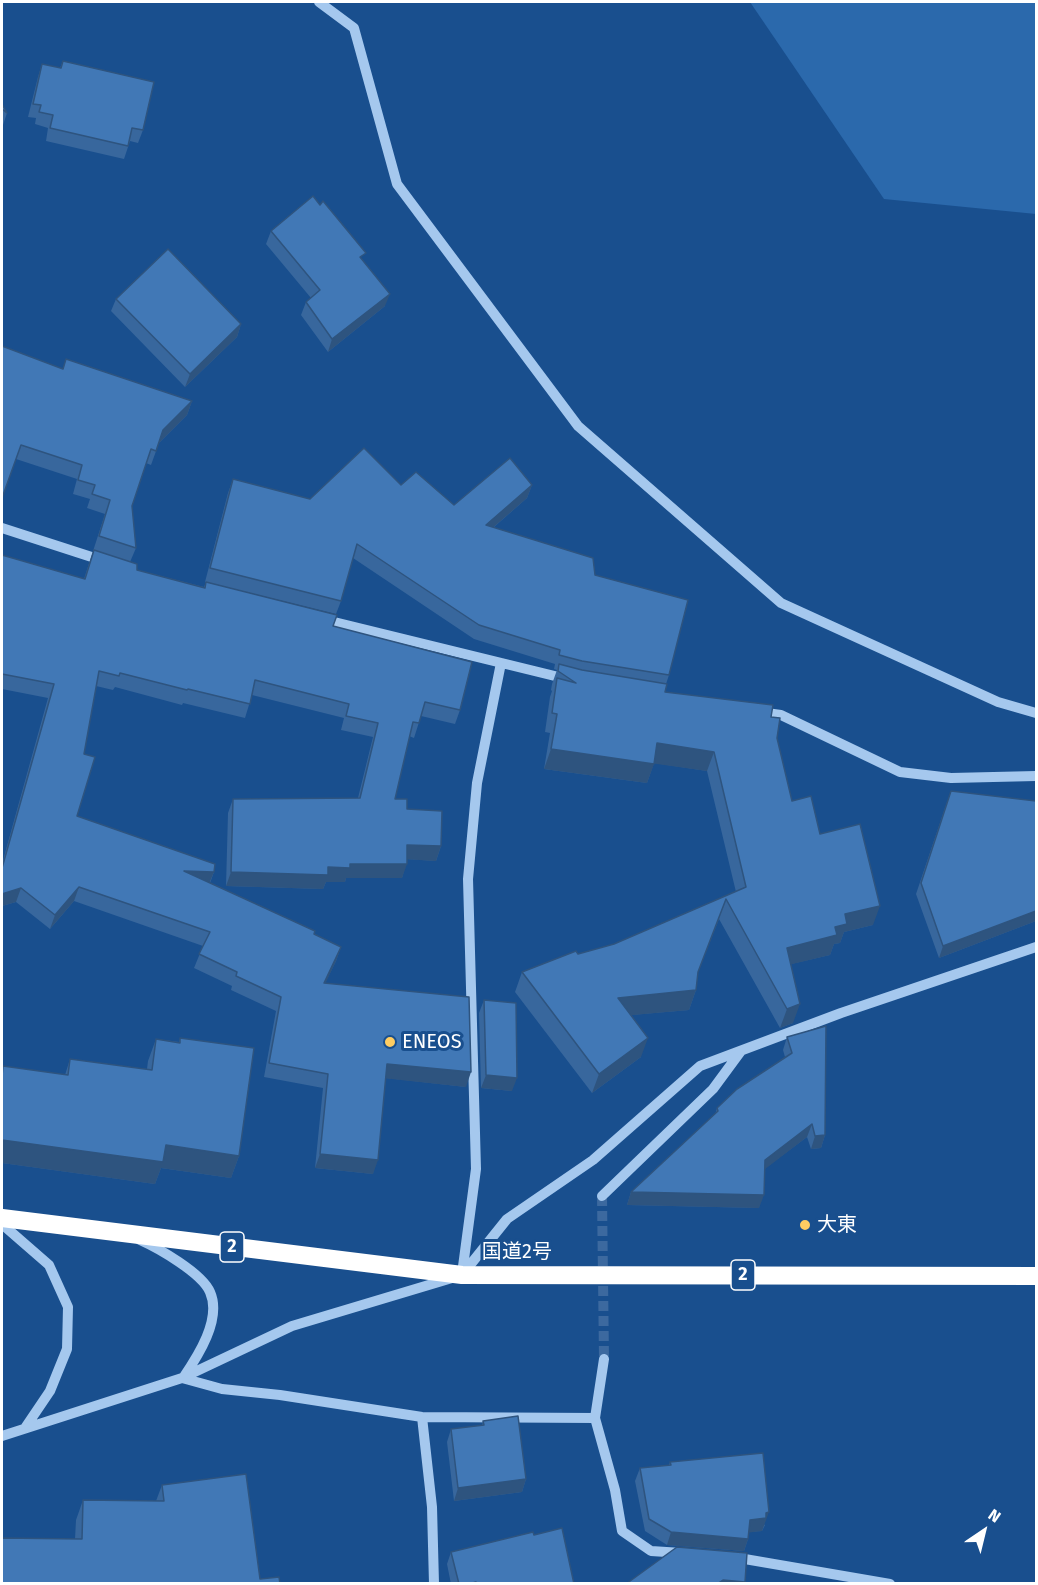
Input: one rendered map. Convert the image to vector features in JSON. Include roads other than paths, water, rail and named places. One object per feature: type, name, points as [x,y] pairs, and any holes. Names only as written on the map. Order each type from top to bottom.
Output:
[{"type":"highway","name":"国道2号","points":[[2,1218],[462,1275],[1036,1276]]},
{"type":"street","points":[[319,2],[354,28],[397,184],[578,426],[781,603],[998,702],[1036,713]]},
{"type":"street","points":[[2,528],[113,564]]},
{"type":"street","points":[[306,615],[576,682]]},
{"type":"street","points":[[462,1275],[476,1169],[468,879],[477,783],[501,663]]},
{"type":"street","points":[[747,710],[781,715],[900,772],[951,778],[1036,776]]},
{"type":"street","points":[[2,1436],[183,1378],[292,1326],[462,1275],[507,1219],[593,1160],[700,1066],[841,1013],[1036,947]]},
{"type":"street","points":[[602,1196],[713,1089],[742,1051]]},
{"type":"street","points":[[2,1224],[49,1264],[68,1307],[67,1349],[50,1391],[25,1428]]},
{"type":"street","points":[[126,1234],[173,1258],[203,1281],[211,1292],[213,1311],[209,1330],[200,1353],[183,1378]]},
{"type":"street","points":[[604,1359],[595,1418],[615,1490],[622,1531],[651,1551],[695,1554]]},
{"type":"street","points":[[183,1378],[222,1389],[280,1395],[422,1417],[595,1418]]},
{"type":"street","points":[[422,1417],[432,1507],[434,1584]]},
{"type":"street","points":[[717,1556],[890,1584]]},
{"type":"tunnel","points":[[602,1196],[604,1359]]},
{"type":"place","name":"ENEOS","points":[[390,1042]]},
{"type":"place","name":"大東","points":[[805,1225]]}]
